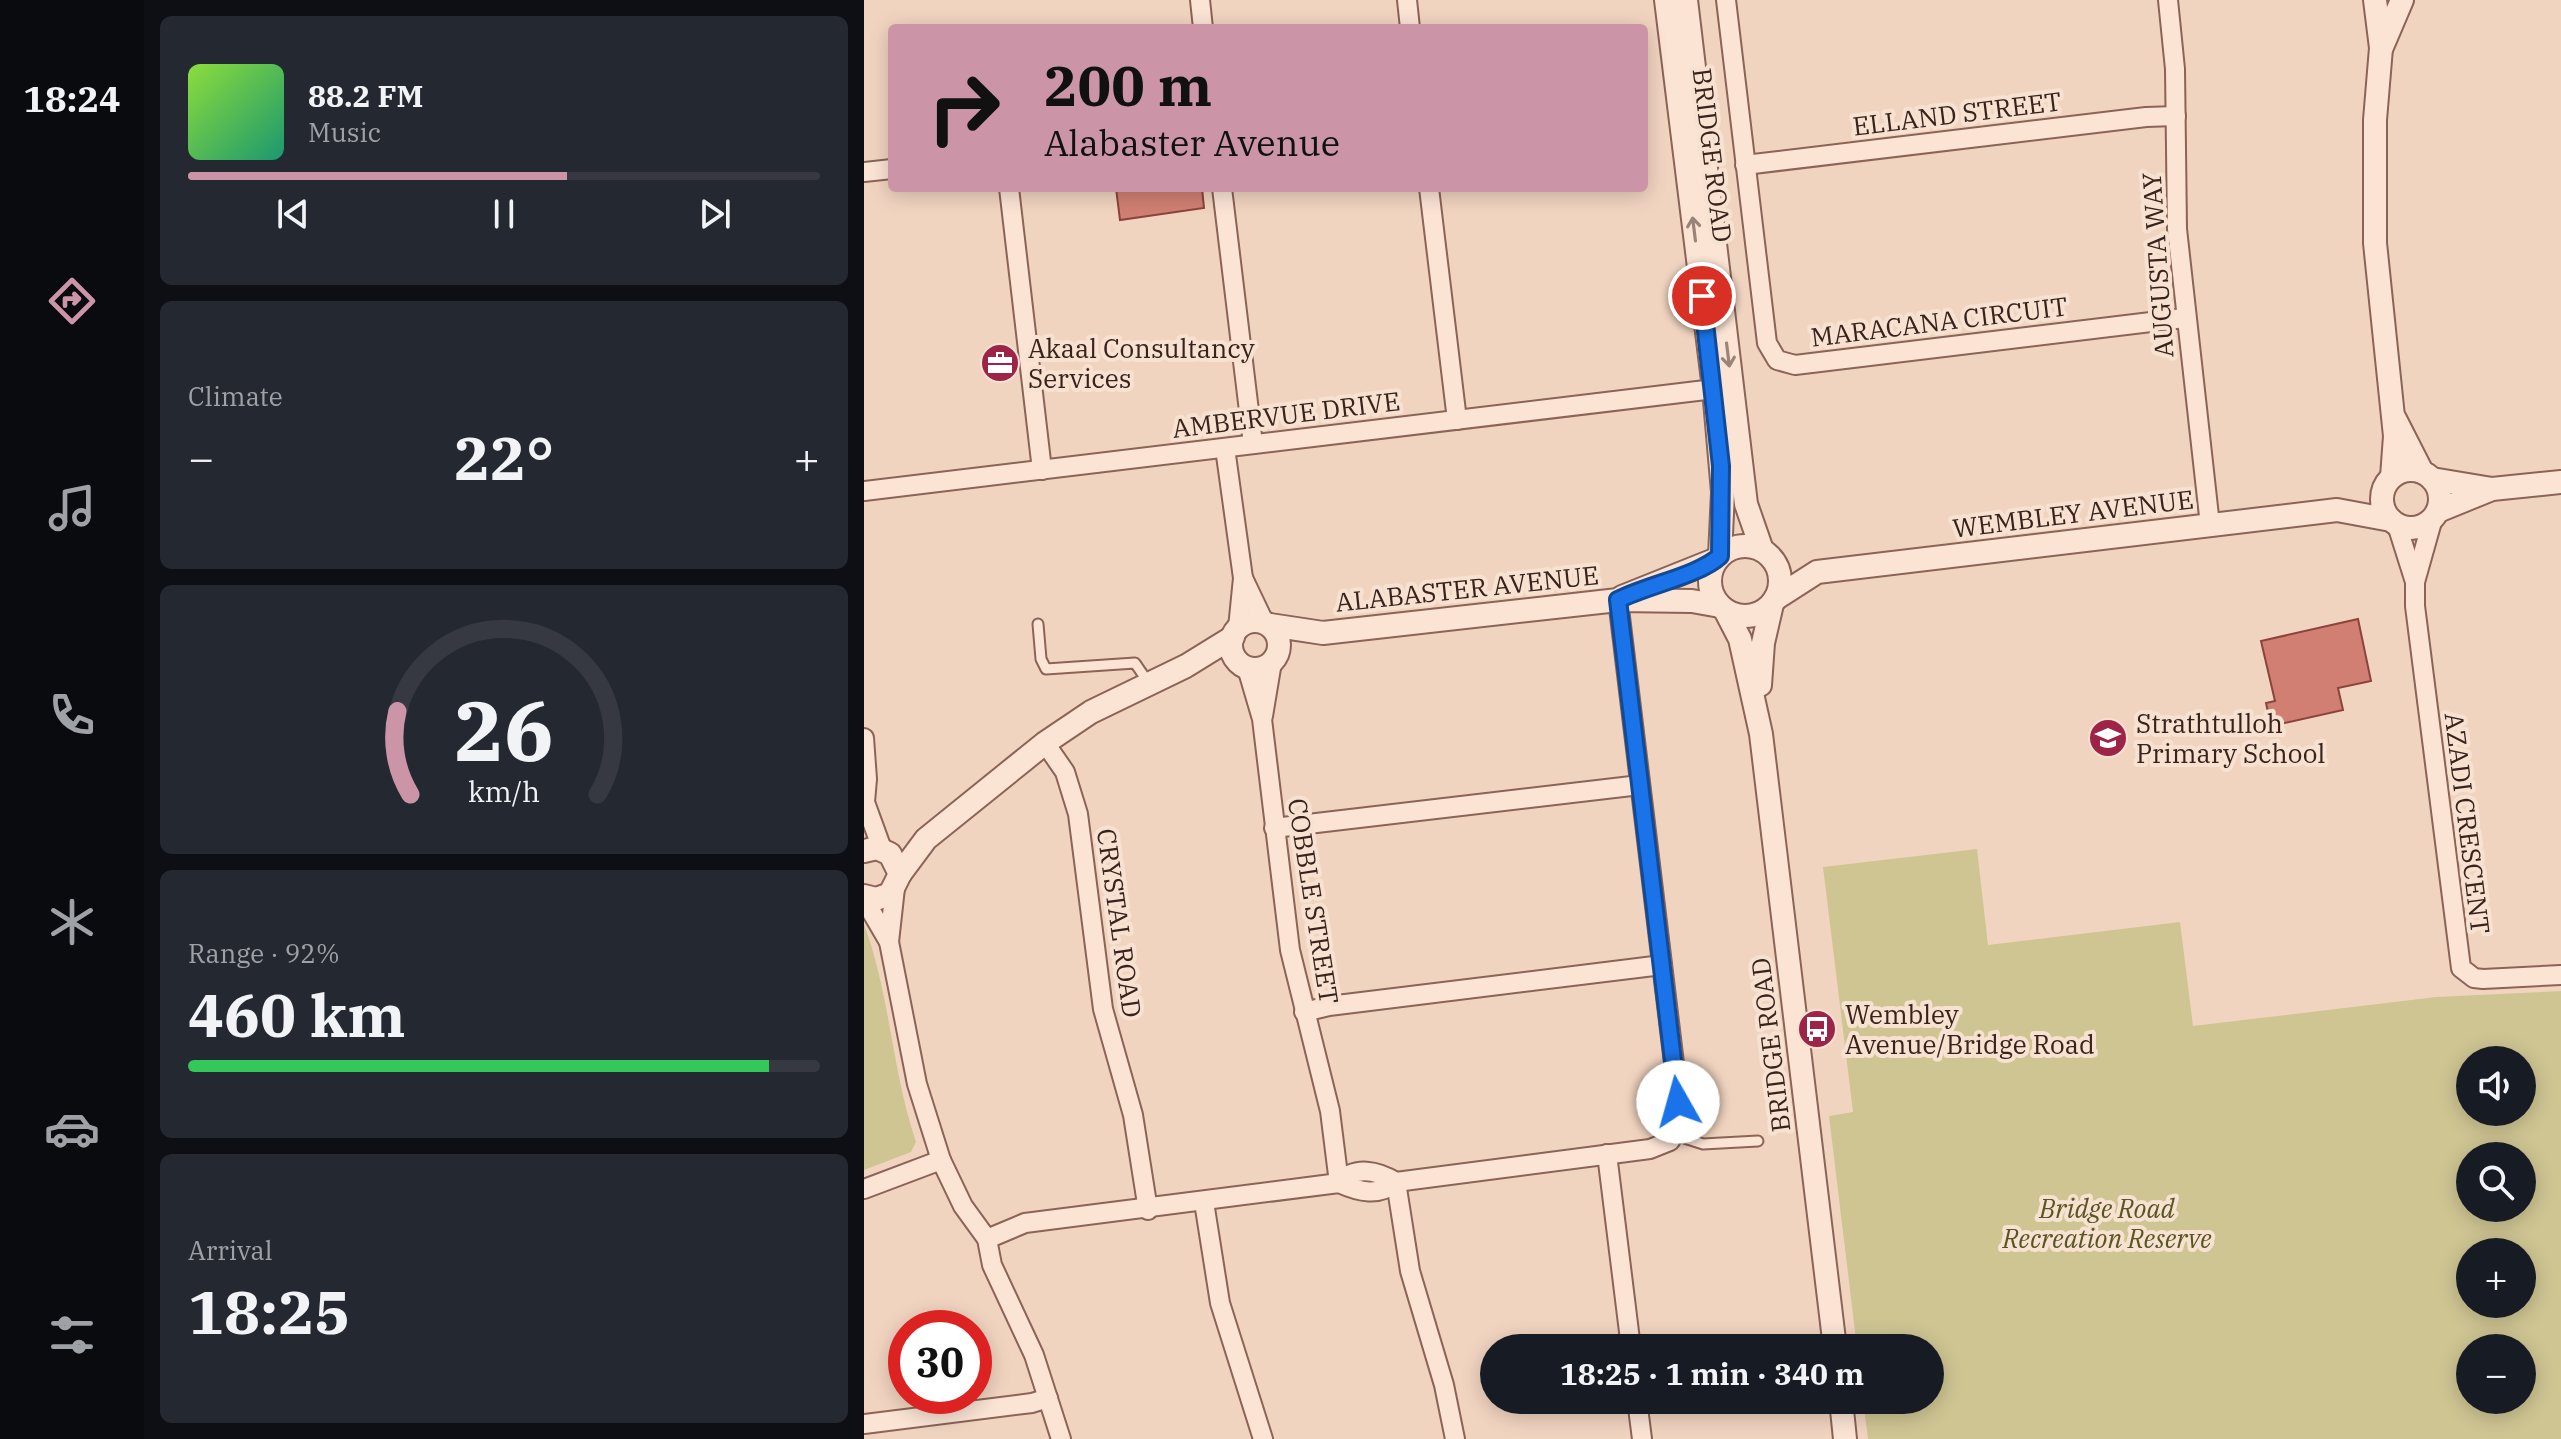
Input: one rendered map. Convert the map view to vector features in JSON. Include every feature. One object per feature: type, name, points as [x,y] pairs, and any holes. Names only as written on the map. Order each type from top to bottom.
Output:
[{"type":"street","points":[[1200,0],[1203,24]]},
{"type":"street","points":[[1407,0],[1410,24]]},
{"type":"street","name":"BRIDGE ROAD","points":[[1666,0],[1714,389],[1724,512],[1719,558]]},
{"type":"street","name":"BRIDGE ROAD","points":[[1686,0],[1746,504],[1767,554]]},
{"type":"street","name":"MARACANA CIRCUIT","points":[[1726,0],[1767,343],[1771,354],[1784,364],[2184,318]]},
{"type":"street","name":"AUGUSTA WAY","points":[[2168,0],[2176,116],[2177,229],[2184,318],[2210,525]]},
{"type":"street","points":[[2375,0],[2381,48],[2375,120],[2375,243],[2395,436],[2383,507],[2394,523],[2420,527],[2435,514],[2492,489]]},
{"type":"street","points":[[2381,48],[2402,0]]},
{"type":"street","name":"ELLAND STREET","points":[[1745,165],[2176,116]]},
{"type":"street","points":[[864,172],[888,169]]},
{"type":"street","points":[[1009,192],[1042,470]]},
{"type":"street","points":[[1222,192],[1253,444]]},
{"type":"street","points":[[1429,192],[1457,420]]},
{"type":"street","name":"AMBERVUE DRIVE","points":[[864,491],[1714,389]]},
{"type":"street","points":[[2392,414],[2440,497],[2435,514]]},
{"type":"street","points":[[1225,448],[1243,578],[1233,653],[1243,665]]},
{"type":"street","points":[[2387,484],[2406,470],[2492,489],[2561,482]]},
{"type":"street","name":"WEMBLEY AVENUE","points":[[2337,510],[2387,484]]},
{"type":"street","name":"WEMBLEY AVENUE","points":[[1774,602],[1817,572],[2337,510],[2394,523]]},
{"type":"street","name":"AZADI CRESCENT","points":[[2415,582],[2435,514]]},
{"type":"street","name":"AZADI CRESCENT","points":[[2394,523],[2415,582],[2417,622],[2461,968],[2466,974],[2483,979],[2561,975]]},
{"type":"street","points":[[1736,547],[1767,554],[1780,578],[1774,602],[1754,615],[1734,614],[1723,608],[1711,589],[1710,578],[1719,558],[1736,547]]},
{"type":"street","name":"WEMBLEY AVENUE","points":[[1767,554],[1817,572]]},
{"type":"street","name":"ALABASTER AVENUE","points":[[1618,600],[1719,558]]},
{"type":"street","points":[[1186,666],[1243,665],[1260,669],[1274,659],[1278,637],[1267,624],[1243,578]]},
{"type":"street","points":[[987,1239],[1025,1223],[1148,1210],[1339,1183],[1355,1172],[1374,1173],[1396,1182],[1657,1147],[1675,1135],[1681,1121],[1618,600]]},
{"type":"street","name":"ALABASTER AVENUE","points":[[1267,624],[1323,633],[1618,600],[1683,600],[1723,608]]},
{"type":"street","name":"BRIDGE ROAD","points":[[1761,734],[1760,672],[1774,602]]},
{"type":"street","name":"BRIDGE ROAD","points":[[1723,608],[1740,639],[1761,734],[1833,1334]]},
{"type":"street","points":[[1061,1439],[1020,1322],[992,1265],[987,1239],[963,1206],[941,1160],[917,1084],[889,942],[864,897],[883,897],[926,839],[1045,743],[1091,712],[1186,666],[1250,621],[1267,624]]},
{"type":"street","name":"ALABASTER AVENUE","points":[[1274,659],[1323,633]]},
{"type":"street","name":"COBBLE STREET","points":[[1262,719],[1274,659]]},
{"type":"street","name":"COBBLE STREET","points":[[1243,665],[1262,719],[1290,950],[1330,1111],[1339,1183]]},
{"type":"street","points":[[864,738],[865,809],[877,850],[895,860],[897,881],[889,942]]},
{"type":"street","name":"CRYSTAL ROAD","points":[[1045,743],[1065,772],[1078,814],[1103,1009],[1133,1115],[1148,1210]]},
{"type":"street","points":[[1274,828],[1640,785]]},
{"type":"street","points":[[877,850],[926,839]]},
{"type":"street","points":[[1304,1012],[1329,1006],[1662,965]]},
{"type":"street","points":[[1607,1154],[1629,1334]]},
{"type":"street","points":[[864,1189],[941,1160]]},
{"type":"street","points":[[1396,1182],[1410,1271],[1444,1385],[1455,1439]]},
{"type":"street","points":[[1204,1202],[1220,1303],[1263,1439]]},
{"type":"street","points":[[864,1424],[1032,1403],[1048,1398]]},
{"type":"street","points":[[1639,1414],[1642,1439]]},
{"type":"street","points":[[1842,1414],[1845,1439]]},
{"type":"lane","points":[[1038,624],[1041,659],[1046,669],[1135,663],[1148,682]]},
{"type":"lane","points":[[1675,1135],[1703,1144],[1758,1141]]},
{"type":"green space","name":"Bridge Road Recreation Reserve","points":[[1977,849],[1988,945],[2180,922],[2193,1026],[2436,997],[2561,991],[2561,1439],[1868,1439],[1865,1414],[1944,1414],[1944,1334],[1855,1334],[1829,1116],[1853,1112],[1823,867]]},
{"type":"green space","points":[[864,924],[880,978],[901,1088],[916,1142],[911,1152],[864,1170]]},
{"type":"building","points":[[1116,192],[1202,192],[1204,208],[1120,220]]},
{"type":"building","points":[[2358,619],[2371,681],[2338,688],[2343,710],[2271,726],[2266,703],[2275,701],[2261,641]]},
{"type":"place","name":"Akaal Consultancy Services","points":[[1000,363]]},
{"type":"place","name":"Strathtulloh Primary School","points":[[2108,738]]},
{"type":"place","name":"Wembley Avenue/Bridge Road","points":[[1817,1029]]},
{"type":"route","points":[[1678,1102],[1618,600],[1648,585],[1689,573],[1720,556],[1724,512],[1721,466],[1702,296]]}]
